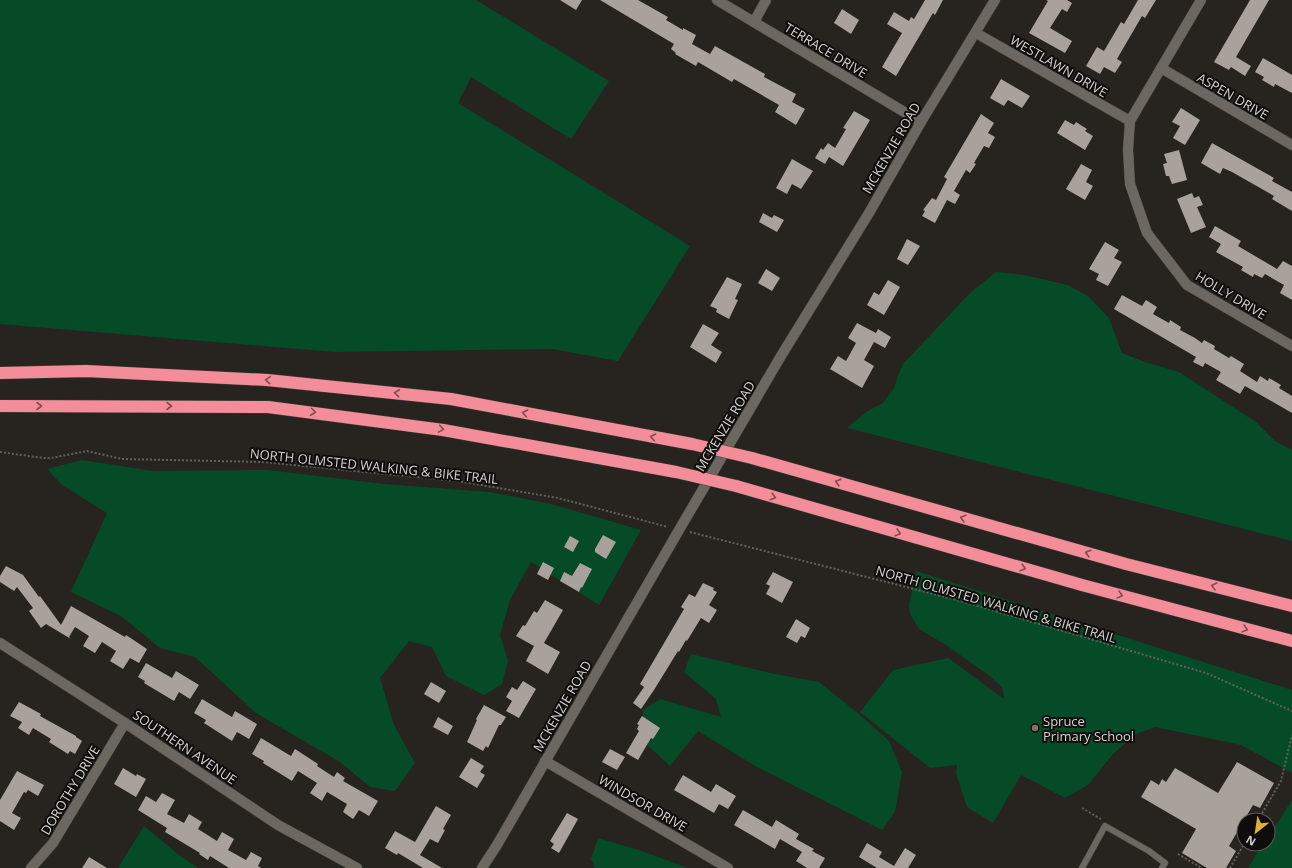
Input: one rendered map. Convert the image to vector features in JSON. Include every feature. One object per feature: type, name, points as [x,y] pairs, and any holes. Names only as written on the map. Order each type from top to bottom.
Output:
[{"type":"highway","points":[[0,373],[86,371],[267,380],[451,399],[692,444],[752,458],[1126,564],[1292,606]]},
{"type":"highway","points":[[0,406],[268,406],[443,430],[676,472],[736,486],[1074,583],[1292,641]]},
{"type":"street","name":"TERRACE DRIVE","points":[[717,0],[921,122]]},
{"type":"street","points":[[754,22],[766,0]]},
{"type":"street","name":"MCKENZIE ROAD","points":[[482,868],[497,845],[781,356],[869,213],[921,122],[995,0]]},
{"type":"street","points":[[1130,121],[1202,0]]},
{"type":"street","name":"WESTLAWN DRIVE","points":[[976,33],[1130,121]]},
{"type":"street","name":"ASPEN DRIVE","points":[[1161,68],[1292,145]]},
{"type":"street","name":"HOLLY DRIVE","points":[[1130,121],[1128,150],[1130,184],[1147,233],[1187,285],[1292,346]]},
{"type":"street","name":"SOUTHERN AVENUE","points":[[0,643],[125,723],[278,825],[357,868]]},
{"type":"street","name":"DOROTHY DRIVE","points":[[31,868],[53,843],[125,723]]},
{"type":"street","name":"WINDSOR DRIVE","points":[[545,761],[728,868]]},
{"type":"lane","points":[[1082,868],[1105,826],[1149,850],[1165,863],[1162,868]]},
{"type":"path","name":"NORTH OLMSTED WALKING & BIKE TRAIL","points":[[0,452],[43,458],[51,458],[87,451],[127,460],[263,462],[458,482],[558,498],[672,528]]},
{"type":"path","name":"NORTH OLMSTED WALKING & BIKE TRAIL","points":[[689,532],[943,597],[1206,673],[1292,711]]},
{"type":"path","points":[[1263,812],[1281,781],[1292,735]]},
{"type":"path","points":[[1230,868],[1239,852]]},
{"type":"path","points":[[1178,854],[1202,868]]},
{"type":"green space","points":[[0,0],[476,0],[609,81],[571,139],[471,77],[458,103],[690,246],[618,361],[552,349],[334,352],[0,324]]},
{"type":"green space","points":[[996,272],[1024,275],[1068,285],[1088,296],[1109,318],[1122,353],[1145,362],[1179,372],[1256,422],[1275,441],[1292,450],[1292,541],[847,428],[866,412],[883,403],[894,388],[903,364],[970,293]]},
{"type":"green space","points":[[82,460],[153,471],[268,470],[384,484],[490,492],[551,504],[641,530],[599,605],[531,562],[510,600],[500,635],[508,661],[502,684],[484,695],[446,676],[432,647],[409,641],[380,678],[394,725],[415,763],[395,791],[370,787],[340,762],[256,713],[195,657],[160,648],[121,616],[71,592],[107,513],[62,485],[47,469]]},
{"type":"green space","points":[[916,571],[1292,690],[1292,773],[1241,745],[1155,727],[1136,734],[1113,754],[1088,785],[1065,798],[1021,775],[993,823],[967,807],[956,773],[957,765],[930,768],[860,712],[893,670],[948,658],[1004,699],[1002,687],[987,674],[946,645],[919,629],[910,614],[909,605]]},
{"type":"green space","points":[[691,654],[770,673],[819,682],[859,714],[889,741],[902,772],[895,812],[882,830],[757,767],[698,731],[670,766],[641,739],[643,710],[660,699],[721,717],[716,699],[684,672]]},
{"type":"green space","points":[[1292,800],[1292,868],[1248,868],[1258,852],[1276,852],[1276,825]]},
{"type":"green space","points":[[144,826],[179,855],[198,868],[118,868]]},
{"type":"green space","points":[[598,838],[642,851],[688,868],[595,868],[591,859]]},
{"type":"building","points":[[560,0],[582,0],[576,10]]},
{"type":"building","points":[[600,0],[638,0],[668,17],[666,20],[683,30],[683,28],[696,35],[692,44],[710,54],[715,46],[765,74],[764,77],[796,94],[792,102],[805,109],[796,125],[775,112],[779,105],[734,79],[732,82],[698,62],[696,66],[675,54],[676,53],[671,49],[674,44]]},
{"type":"building","points":[[925,0],[943,0],[935,15],[933,13],[896,76],[882,67],[902,33],[887,24],[894,12],[909,21],[911,17],[914,19]]},
{"type":"building","points":[[1046,0],[1067,0],[1072,3],[1067,12],[1062,9],[1050,28],[1072,41],[1065,53],[1029,33],[1048,1]]},
{"type":"building","points":[[1138,0],[1156,0],[1145,18],[1142,16],[1117,59],[1122,62],[1115,73],[1104,67],[1100,74],[1086,66],[1097,47],[1104,51],[1121,22],[1124,24]]},
{"type":"building","points":[[1250,0],[1269,0],[1236,57],[1251,66],[1245,76],[1231,67],[1229,70],[1214,62]]},
{"type":"building","points":[[842,9],[859,20],[851,34],[834,23]]},
{"type":"building","points":[[1263,58],[1292,75],[1292,93],[1275,84],[1274,87],[1262,80],[1264,77],[1255,72]]},
{"type":"building","points":[[1001,79],[1030,96],[1022,108],[1008,100],[1004,106],[990,98]]},
{"type":"building","points":[[1181,108],[1200,120],[1185,145],[1173,138],[1180,126],[1172,122]]},
{"type":"building","points":[[854,111],[870,120],[843,166],[829,157],[825,164],[815,158],[821,148],[823,150],[828,143],[835,148],[846,129],[843,128]]},
{"type":"building","points":[[981,114],[994,123],[988,133],[995,137],[989,148],[984,146],[970,173],[966,170],[954,191],[960,195],[955,204],[947,200],[935,223],[922,216],[925,211],[923,210],[932,198],[936,200],[947,179],[944,177]]},
{"type":"building","points":[[1065,120],[1074,125],[1076,122],[1087,129],[1085,131],[1093,136],[1085,150],[1057,133]]},
{"type":"building","points":[[1212,143],[1274,178],[1272,181],[1292,192],[1292,211],[1272,199],[1274,196],[1232,172],[1223,168],[1220,174],[1201,163]]},
{"type":"building","points":[[1179,150],[1187,180],[1172,184],[1169,176],[1166,176],[1163,164],[1167,163],[1164,154]]},
{"type":"building","points":[[792,159],[813,171],[801,189],[792,184],[787,194],[776,188]]},
{"type":"building","points":[[1081,164],[1092,170],[1086,182],[1093,186],[1085,200],[1066,189]]},
{"type":"building","points":[[1192,193],[1194,198],[1199,196],[1203,205],[1197,207],[1206,227],[1191,233],[1177,199]]},
{"type":"building","points":[[763,213],[772,218],[774,215],[784,220],[777,232],[759,222]]},
{"type":"building","points":[[1215,226],[1241,241],[1238,246],[1277,269],[1283,261],[1292,266],[1292,300],[1280,293],[1284,285],[1265,274],[1262,278],[1254,274],[1253,277],[1241,270],[1243,267],[1216,252],[1221,244],[1209,237]]},
{"type":"building","points":[[907,239],[920,246],[908,265],[897,259]]},
{"type":"building","points":[[1105,242],[1119,250],[1114,258],[1122,262],[1108,286],[1096,280],[1099,274],[1089,269]]},
{"type":"building","points":[[766,269],[780,278],[772,291],[758,283]]},
{"type":"building","points":[[727,277],[742,284],[735,299],[738,300],[729,319],[716,312],[717,309],[710,306]]},
{"type":"building","points":[[888,280],[900,287],[884,315],[867,305],[874,292],[879,295]]},
{"type":"building","points":[[1122,295],[1142,306],[1146,300],[1157,307],[1153,314],[1169,323],[1170,320],[1181,327],[1180,330],[1202,343],[1204,340],[1215,346],[1214,349],[1229,358],[1231,356],[1244,364],[1240,371],[1257,382],[1260,376],[1268,381],[1269,378],[1281,385],[1279,388],[1292,396],[1292,413],[1245,386],[1240,394],[1216,380],[1221,372],[1205,363],[1203,367],[1193,362],[1196,357],[1114,309]]},
{"type":"building","points":[[857,323],[876,333],[878,329],[891,337],[885,348],[874,342],[864,360],[874,366],[862,388],[830,369],[838,356],[846,361],[856,343],[848,338]]},
{"type":"building","points":[[703,324],[719,333],[711,345],[722,352],[716,363],[690,347]]},
{"type":"building","points":[[603,535],[616,542],[606,559],[595,552],[595,549]]},
{"type":"building","points":[[570,536],[579,541],[573,552],[564,547]]},
{"type":"building","points":[[543,562],[554,568],[548,580],[537,574]]},
{"type":"building","points":[[580,563],[592,569],[579,592],[560,581],[564,572],[572,576]]},
{"type":"building","points":[[6,566],[23,575],[61,625],[71,606],[125,637],[126,635],[147,649],[139,663],[130,658],[123,669],[110,661],[116,651],[102,642],[95,653],[83,646],[89,636],[75,627],[69,637],[71,639],[46,624],[41,628],[29,611],[33,608],[17,587],[14,591],[0,582],[0,576]]},
{"type":"building","points":[[773,572],[793,582],[782,603],[766,594],[770,586],[766,584]]},
{"type":"building","points":[[703,583],[714,588],[713,590],[717,592],[709,605],[717,610],[709,623],[701,618],[641,709],[633,703],[644,687],[640,684],[684,609],[681,607],[689,594],[695,597]]},
{"type":"building","points":[[545,600],[563,610],[544,643],[560,652],[548,674],[526,661],[534,646],[516,636],[523,625],[525,626],[534,611],[537,613]]},
{"type":"building","points":[[796,619],[810,628],[805,638],[801,636],[797,643],[786,637]]},
{"type":"building","points":[[146,663],[172,678],[176,671],[199,685],[190,699],[179,692],[174,701],[144,683],[145,681],[138,677]]},
{"type":"building","points":[[523,681],[536,689],[519,718],[506,711],[512,701],[506,697],[512,687],[517,690]]},
{"type":"building","points":[[431,682],[446,691],[439,703],[424,694]]},
{"type":"building","points":[[202,699],[232,717],[235,711],[257,724],[249,739],[237,732],[232,741],[204,723],[206,720],[194,713]]},
{"type":"building","points":[[19,702],[41,714],[40,716],[76,736],[82,741],[75,754],[70,751],[68,754],[49,742],[51,739],[33,728],[29,735],[18,728],[22,722],[10,716]]},
{"type":"building","points":[[484,705],[506,717],[501,725],[499,725],[488,748],[486,746],[483,751],[467,742],[477,720],[476,719]]},
{"type":"building","points":[[642,716],[660,728],[653,739],[651,738],[638,760],[626,753],[639,731],[637,729],[639,725],[637,724]]},
{"type":"building","points":[[438,717],[453,726],[448,735],[433,727]]},
{"type":"building","points":[[261,738],[291,756],[295,749],[318,764],[317,766],[334,777],[337,772],[345,778],[343,781],[378,801],[369,816],[359,810],[353,819],[343,812],[347,804],[327,792],[322,801],[310,793],[317,783],[298,771],[292,781],[263,763],[264,761],[252,754]]},
{"type":"building","points":[[610,749],[625,757],[617,770],[602,762]]},
{"type":"building","points":[[471,758],[484,766],[480,772],[485,775],[477,788],[459,777]]},
{"type":"building","points":[[1237,762],[1274,783],[1260,808],[1253,805],[1249,812],[1236,812],[1236,834],[1229,846],[1236,851],[1226,868],[1207,868],[1182,853],[1196,829],[1141,797],[1151,780],[1159,785],[1162,779],[1166,782],[1175,768],[1218,793]]},
{"type":"building","points":[[123,768],[136,776],[137,774],[146,779],[136,797],[114,784]]},
{"type":"building","points":[[17,771],[44,785],[38,796],[28,790],[26,793],[24,792],[12,813],[21,818],[14,830],[0,821],[0,800]]},
{"type":"building","points":[[683,775],[711,792],[716,784],[736,796],[728,809],[719,804],[714,813],[674,790]]},
{"type":"building","points":[[162,793],[175,800],[167,814],[184,823],[189,814],[202,822],[198,829],[217,841],[222,832],[234,839],[228,850],[246,860],[251,852],[262,858],[258,866],[261,868],[229,868],[210,856],[208,860],[199,854],[200,853],[165,832],[167,828],[138,810],[146,796],[156,802]]},
{"type":"building","points":[[436,806],[451,815],[443,829],[445,830],[438,843],[430,839],[420,855],[442,868],[423,868],[398,853],[397,855],[385,848],[395,831],[415,842]]},
{"type":"building","points":[[743,810],[772,827],[776,820],[799,834],[796,839],[814,849],[812,851],[825,858],[819,868],[807,868],[796,861],[802,852],[780,839],[775,849],[734,825]]},
{"type":"building","points":[[567,813],[578,819],[559,853],[551,848],[554,844],[550,841]]},
{"type":"building","points":[[867,843],[882,852],[879,857],[894,866],[905,848],[916,855],[908,868],[877,868],[859,857]]},
{"type":"building","points":[[89,857],[107,868],[82,868]]},
{"type":"place","name":"Spruce Primary School","points":[[1035,728]]}]
